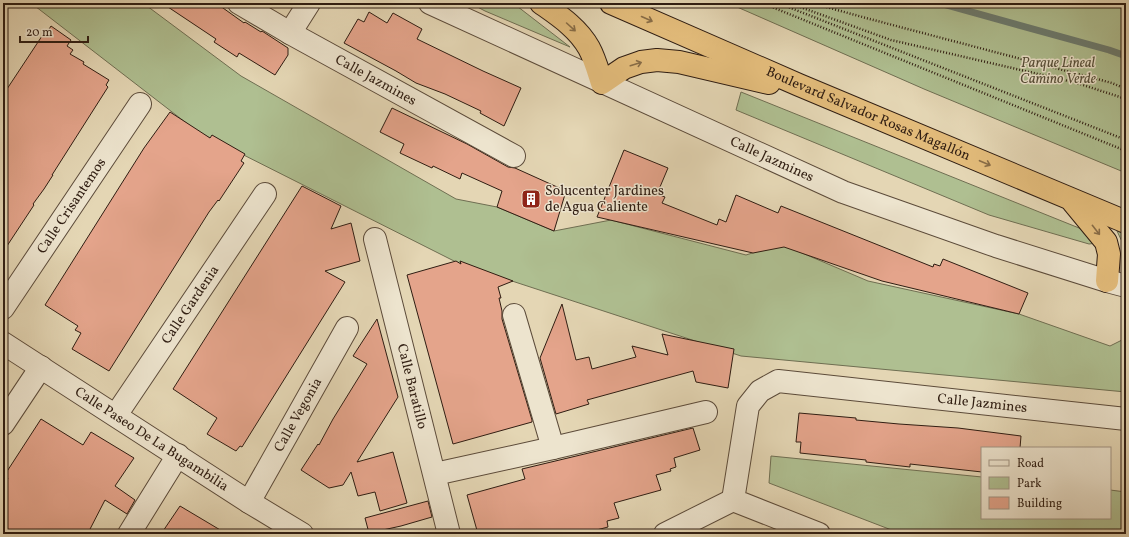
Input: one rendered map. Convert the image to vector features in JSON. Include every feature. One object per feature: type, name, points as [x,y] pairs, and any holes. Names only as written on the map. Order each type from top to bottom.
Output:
[{"type":"highway","points":[[541,3],[560,17],[576,32],[588,47],[602,83],[624,68],[641,62],[657,60],[679,62],[829,98]]},
{"type":"highway","name":"Boulevard Salvador Rosas Magallón","points":[[611,3],[829,98],[1126,222]]},
{"type":"highway","points":[[1071,200],[1106,242],[1116,283]]},
{"type":"street","name":"Calle Jazmines","points":[[239,3],[290,33],[514,156]]},
{"type":"street","points":[[290,33],[309,3]]},
{"type":"street","name":"Calle Jazmines","points":[[430,3],[843,192],[996,246],[1116,283]]},
{"type":"street","name":"Calle Crisantemos","points":[[3,308],[140,104]]},
{"type":"street","name":"Calle Gardenia","points":[[116,415],[265,194]]},
{"type":"street","name":"Calle Baratillo","points":[[375,239],[449,534]]},
{"type":"street","points":[[514,315],[553,448]]},
{"type":"street","name":"Calle Vegonia","points":[[249,502],[347,328]]},
{"type":"street","name":"Calle Paseo De La Bugambilia","points":[[3,343],[299,533]]},
{"type":"street","points":[[3,424],[41,367]]},
{"type":"street","name":"Calle Jazmines","points":[[733,500],[748,406],[760,390],[778,381],[1126,419]]},
{"type":"street","points":[[435,474],[706,412]]},
{"type":"street","points":[[129,534],[178,455]]},
{"type":"street","points":[[665,534],[733,500],[820,534]]},
{"type":"path","points":[[762,3],[1126,151]]},
{"type":"path","points":[[778,3],[1126,140]]},
{"type":"path","points":[[790,3],[890,40],[1077,83],[1126,99]]},
{"type":"path","points":[[812,3],[1112,83],[1126,90]]},
{"type":"green space","points":[[31,3],[143,3],[241,76],[456,199],[497,207],[554,231],[611,220],[746,255],[781,244],[868,281],[1019,314],[1110,346],[1126,338],[1126,392],[741,356],[460,264],[198,132]]},
{"type":"green space","points":[[470,3],[513,3],[570,47],[485,11]]},
{"type":"green space","name":"Parque Lineal Camino Verde","points":[[728,3],[1111,3],[1126,9],[1126,173],[924,89]]},
{"type":"green space","points":[[741,92],[1089,232],[1097,243],[1089,244],[989,215],[736,110]]},
{"type":"green space","points":[[1117,231],[1126,235],[1126,250]]},
{"type":"green space","points":[[771,456],[981,477],[981,519],[1111,519],[1111,490],[1126,492],[1126,534],[902,534],[769,483]]},
{"type":"building","points":[[162,3],[207,3],[212,7],[216,3],[244,23],[245,22],[261,32],[262,31],[288,48],[288,55],[275,75],[239,53],[237,57],[214,42],[216,39]]},
{"type":"building","points":[[369,12],[387,23],[393,13],[422,29],[417,39],[521,88],[504,126],[480,113],[481,111],[445,94],[416,83],[344,43],[358,19],[364,22]]},
{"type":"building","points":[[51,26],[71,40],[67,46],[73,50],[70,54],[109,80],[106,85],[108,87],[3,252],[3,95],[44,33],[46,34]]},
{"type":"building","points":[[392,108],[467,144],[508,167],[515,168],[566,191],[554,231],[497,207],[502,191],[462,173],[460,179],[400,153],[404,144],[380,132]]},
{"type":"building","points":[[170,112],[210,138],[212,135],[245,154],[241,161],[244,163],[219,201],[218,200],[209,212],[109,371],[72,349],[81,333],[75,330],[78,326],[45,305],[144,148]]},
{"type":"building","points":[[624,150],[668,168],[657,194],[665,197],[662,203],[717,225],[719,219],[726,222],[736,195],[778,213],[781,206],[933,267],[934,264],[940,266],[943,259],[1028,293],[1019,314],[882,281],[784,247],[753,253],[597,217]]},
{"type":"building","points":[[302,186],[341,206],[331,229],[351,223],[360,261],[325,271],[345,282],[242,447],[240,446],[236,451],[207,434],[217,418],[173,389]]},
{"type":"building","points":[[456,261],[461,264],[460,261],[513,281],[498,287],[501,298],[499,298],[502,319],[532,422],[453,444],[407,275]]},
{"type":"building","points":[[562,304],[576,360],[589,357],[592,369],[636,357],[632,346],[668,355],[662,334],[734,349],[728,388],[696,382],[693,371],[587,400],[589,404],[556,414],[540,358]]},
{"type":"building","points":[[377,319],[398,397],[357,462],[393,452],[407,503],[380,511],[375,492],[358,496],[351,472],[343,485],[329,488],[301,470],[318,444],[319,445],[333,419],[367,364],[353,356]]},
{"type":"building","points":[[799,413],[856,418],[856,420],[958,428],[1021,436],[1020,447],[981,447],[981,472],[910,464],[910,467],[866,462],[866,460],[800,453],[801,442],[796,442]]},
{"type":"building","points":[[41,419],[83,445],[91,432],[134,458],[115,486],[135,500],[127,514],[105,500],[88,533],[82,530],[80,534],[3,534],[3,486],[8,478],[4,476]]},
{"type":"building","points":[[693,428],[700,450],[674,458],[676,467],[670,469],[671,471],[656,475],[661,490],[614,503],[619,518],[607,521],[608,527],[581,534],[478,534],[467,495],[525,479],[522,469]]},
{"type":"building","points":[[428,501],[432,517],[369,533],[365,518]]},
{"type":"building","points":[[180,506],[227,534],[161,534]]},
{"type":"waterway","points":[[939,3],[1126,56]]},
{"type":"place","name":"Solucenter Jardines de Agua Caliente","points":[[531,199]]}]
